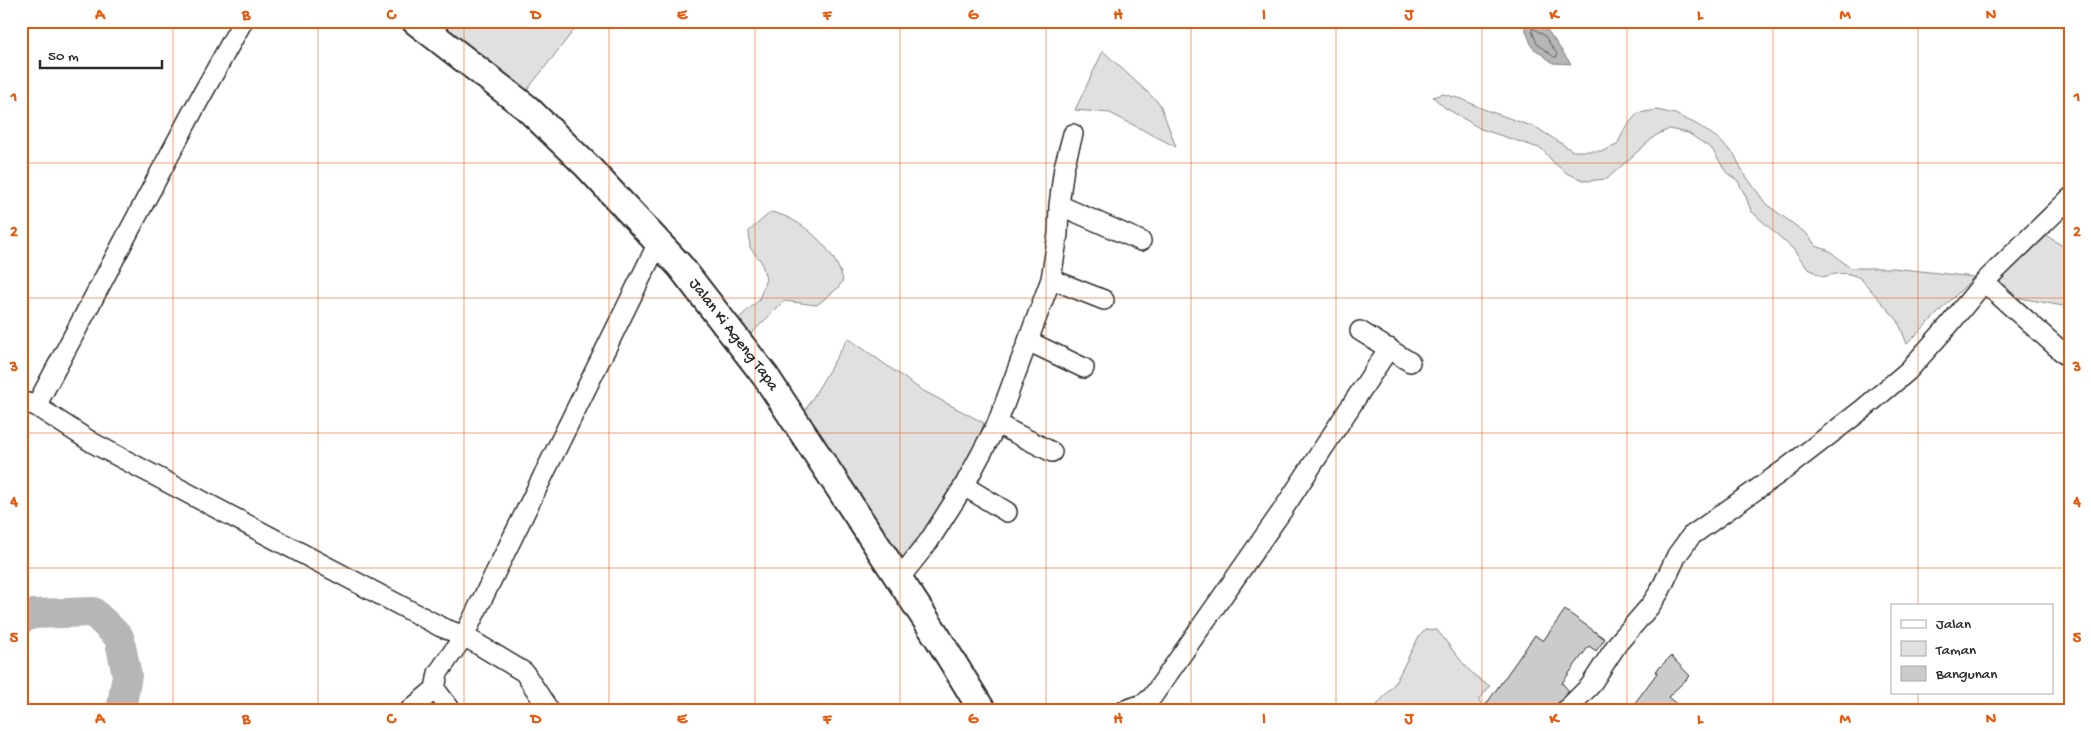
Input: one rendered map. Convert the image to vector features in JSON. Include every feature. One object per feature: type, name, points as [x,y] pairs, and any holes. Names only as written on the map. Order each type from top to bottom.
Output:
[{"type":"street","points":[[243,21],[29,404],[93,443],[433,623],[464,636],[524,672],[549,710]]},
{"type":"street","name":"Jalan Ki Ageng Tapa","points":[[415,21],[527,108],[587,166],[685,273],[766,377],[982,710]]},
{"type":"street","points":[[898,580],[928,541],[964,486],[997,424],[1051,279],[1058,234],[1059,206],[1064,167],[1073,134]]},
{"type":"street","points":[[1566,710],[1590,686],[1618,644],[1650,606],[1660,591],[1677,555],[1691,536],[1784,470],[1863,409],[1908,371],[1949,326],[1984,282],[2070,198]]},
{"type":"street","points":[[1059,206],[1141,242]]},
{"type":"street","points":[[410,710],[435,688],[438,673],[464,636],[658,243]]},
{"type":"street","points":[[1051,279],[1104,300]]},
{"type":"street","points":[[1984,282],[2070,359]]},
{"type":"street","points":[[1360,330],[1410,362]]},
{"type":"street","points":[[1028,341],[1084,368]]},
{"type":"street","points":[[1125,710],[1143,704],[1152,697],[1282,511],[1389,348]]},
{"type":"street","points":[[997,424],[1052,452]]},
{"type":"street","points":[[964,486],[1007,512]]},
{"type":"street","points":[[435,688],[451,710]]},
{"type":"green space","points":[[428,21],[581,21],[524,94]]},
{"type":"green space","points":[[1103,51],[1160,104],[1176,147],[1110,113],[1075,110]]},
{"type":"green space","points":[[1443,94],[1462,99],[1483,109],[1537,128],[1573,151],[1603,151],[1617,145],[1625,128],[1638,113],[1657,110],[1675,114],[1696,124],[1716,137],[1734,154],[1743,172],[1766,204],[1807,234],[1816,246],[1830,251],[1850,268],[1894,268],[1974,277],[1907,344],[1898,321],[1861,279],[1856,276],[1842,274],[1823,277],[1807,268],[1794,250],[1751,211],[1738,181],[1726,172],[1712,149],[1688,133],[1669,129],[1655,136],[1607,179],[1586,181],[1568,174],[1554,163],[1542,149],[1481,129],[1444,107],[1433,97]]},
{"type":"green space","points":[[771,212],[783,215],[794,221],[816,237],[833,257],[843,280],[838,288],[817,305],[784,301],[750,335],[738,319],[759,300],[766,279],[761,261],[750,248],[749,231]]},
{"type":"green space","points":[[2047,236],[2063,246],[2070,255],[2070,306],[2068,307],[2015,297],[1997,281]]},
{"type":"green space","points":[[848,338],[920,389],[984,423],[977,443],[920,538],[900,567],[802,416]]},
{"type":"green space","points":[[1426,629],[1437,630],[1461,661],[1490,686],[1479,700],[1485,710],[1373,710],[1395,683],[1418,638]]},
{"type":"water","points":[[1535,22],[1548,31],[1571,64],[1553,63],[1532,47],[1524,25]]},
{"type":"building","points":[[1565,610],[1605,639],[1596,651],[1589,646],[1562,683],[1569,691],[1552,710],[1482,710],[1535,635],[1543,641]]},
{"type":"building","points":[[1671,656],[1690,676],[1668,697],[1684,710],[1642,710],[1634,704],[1657,673],[1656,671]]},
{"type":"waterway","points":[[21,619],[33,614],[93,612],[119,637],[127,675],[121,710]]}]
